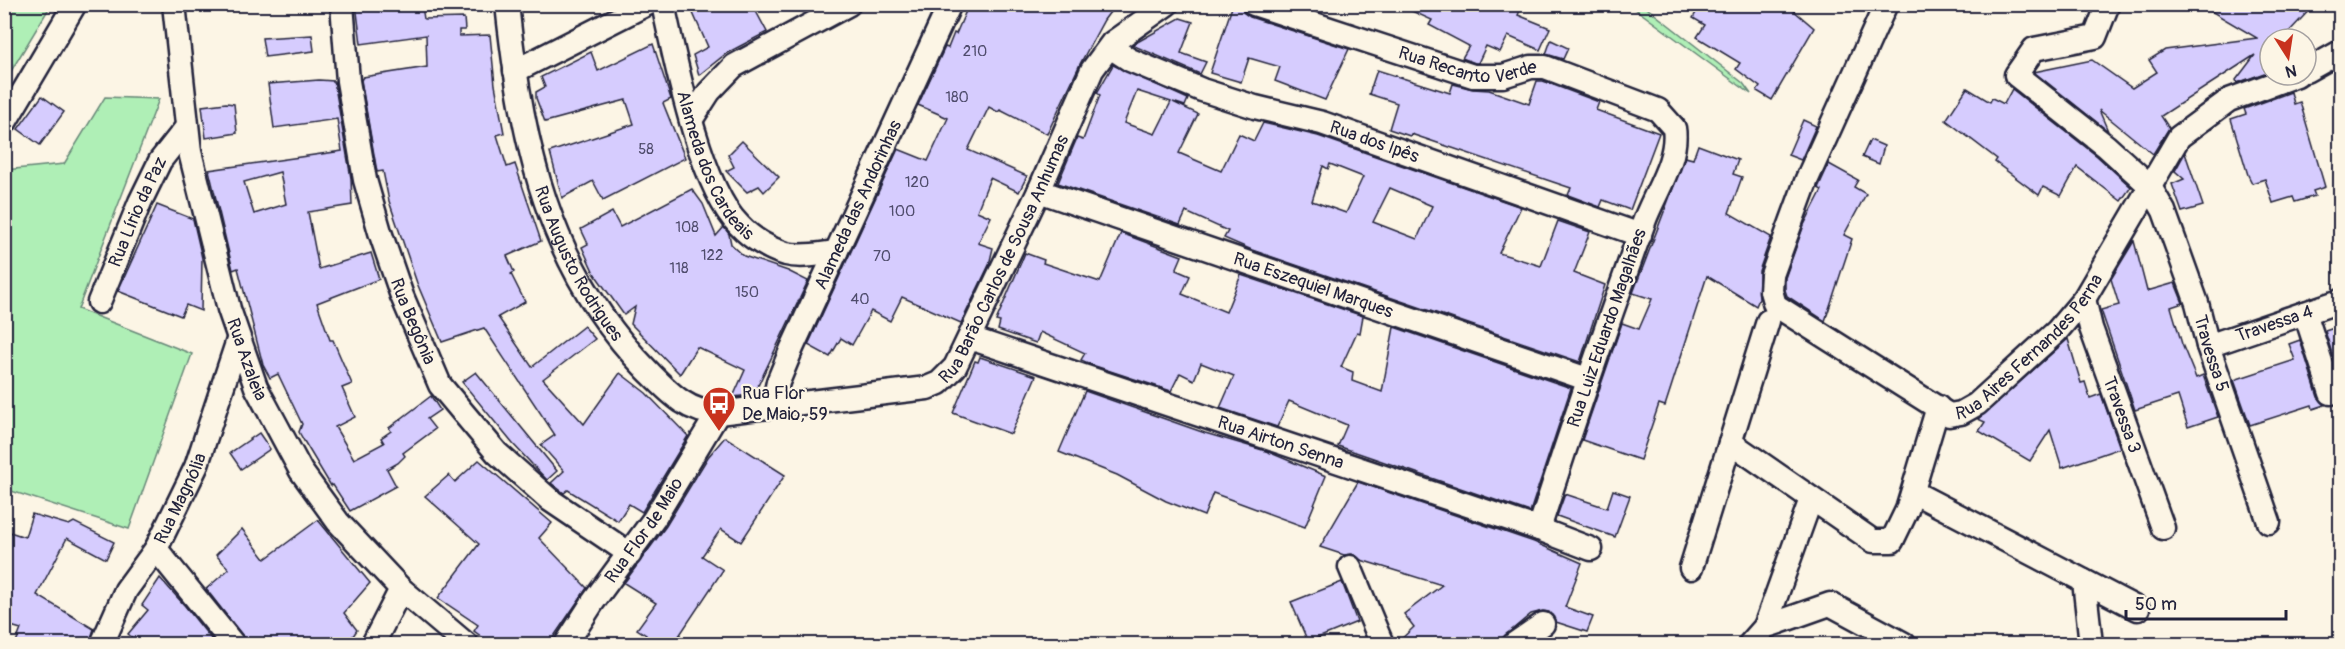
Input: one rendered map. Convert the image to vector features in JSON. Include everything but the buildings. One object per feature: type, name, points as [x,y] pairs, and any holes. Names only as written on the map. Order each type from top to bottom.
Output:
[{"type":"street","points":[[4,124],[75,4]]},
{"type":"street","name":"Rua Azaleia","points":[[174,4],[186,128],[200,200],[238,340],[256,387],[301,471],[338,522],[401,589],[466,645]]},
{"type":"street","name":"Rua Begônia","points":[[342,4],[348,81],[365,180],[402,296],[440,385],[497,453],[550,500],[630,554]]},
{"type":"street","name":"Rua Augusto Rodrigues","points":[[507,4],[515,71],[533,162],[562,248],[578,280],[631,353],[666,389],[693,410],[718,413],[774,406]]},
{"type":"street","points":[[515,71],[647,4]]},
{"type":"street","name":"Alameda dos Cardeais","points":[[663,4],[692,120],[718,196],[738,225],[763,244],[787,254],[836,252]]},
{"type":"street","points":[[692,120],[710,92],[734,66],[849,4]]},
{"type":"street","name":"Alameda das Andorinhas","points":[[774,406],[778,382],[792,348],[950,4]]},
{"type":"street","name":"Rua Barão Carlos de Sousa Anhumas","points":[[774,406],[927,388],[947,377],[970,338],[1039,191],[1092,70],[1110,47],[1141,21],[1167,4]]},
{"type":"street","name":"Rua Recanto Verde","points":[[1254,4],[1473,76],[1503,76],[1531,67],[1545,67],[1658,110],[1674,128]]},
{"type":"street","name":"Rua Aires Fernandes Perna","points":[[1886,4],[1807,179],[1772,274],[1772,298],[1775,305],[1949,415],[1961,413],[1977,404],[2057,331],[2084,299],[2149,184],[2179,137],[2212,109],[2264,87]]},
{"type":"street","points":[[2108,4],[2095,37],[2034,49],[2016,75],[2106,146],[2149,184]]},
{"type":"street","name":"Rua dos Ipês","points":[[1110,47],[1130,60],[1202,90],[1255,107],[1322,123],[1640,235]]},
{"type":"street","points":[[2318,64],[2340,52]]},
{"type":"street","name":"Rua Lírio da Paz","points":[[99,302],[160,161],[186,128]]},
{"type":"street","name":"Rua Luiz Eduardo Magalhães","points":[[1539,529],[1587,380],[1672,152],[1674,128]]},
{"type":"street","name":"Travessa 5","points":[[2149,184],[2168,221],[2269,522]]},
{"type":"street","name":"Rua Eszequiel Marques","points":[[1039,191],[1587,380]]},
{"type":"street","name":"Travessa 3","points":[[2084,299],[2091,328],[2163,528]]},
{"type":"street","name":"Travessa 4","points":[[2208,345],[2340,301]]},
{"type":"street","points":[[2305,313],[2331,393]]},
{"type":"street","points":[[1692,567],[1768,321]]},
{"type":"street","name":"Rua Airton Senna","points":[[970,338],[1539,529],[1591,549]]},
{"type":"street","name":"Rua Magnólia","points":[[102,645],[126,590],[156,549],[196,467],[238,340]]},
{"type":"street","points":[[1730,442],[1874,541],[1892,541],[1907,510],[1938,407]]},
{"type":"street","name":"Rua Flor de Maio","points":[[566,645],[593,602],[654,519],[718,413]]},
{"type":"street","points":[[1913,492],[2138,609]]},
{"type":"street","points":[[1750,645],[1765,627],[1811,499]]},
{"type":"street","points":[[156,549],[233,645]]},
{"type":"street","points":[[1350,567],[1382,645]]},
{"type":"street","points":[[2084,581],[2091,645]]},
{"type":"street","points":[[373,645],[401,589]]},
{"type":"street","points":[[1765,627],[1830,604],[1904,645]]},
{"type":"street","points":[[1514,645],[1543,624]]},
{"type":"green space","points":[[4,5],[51,5],[5,81]]},
{"type":"green space","points":[[1630,5],[1643,5],[1743,83],[1751,94]]},
{"type":"green space","points":[[105,97],[159,99],[78,309],[192,354],[129,529],[5,489],[5,170],[64,164]]},
{"type":"place","name":"Rua Flor De Maio, 59","points":[[719,432]]}]
